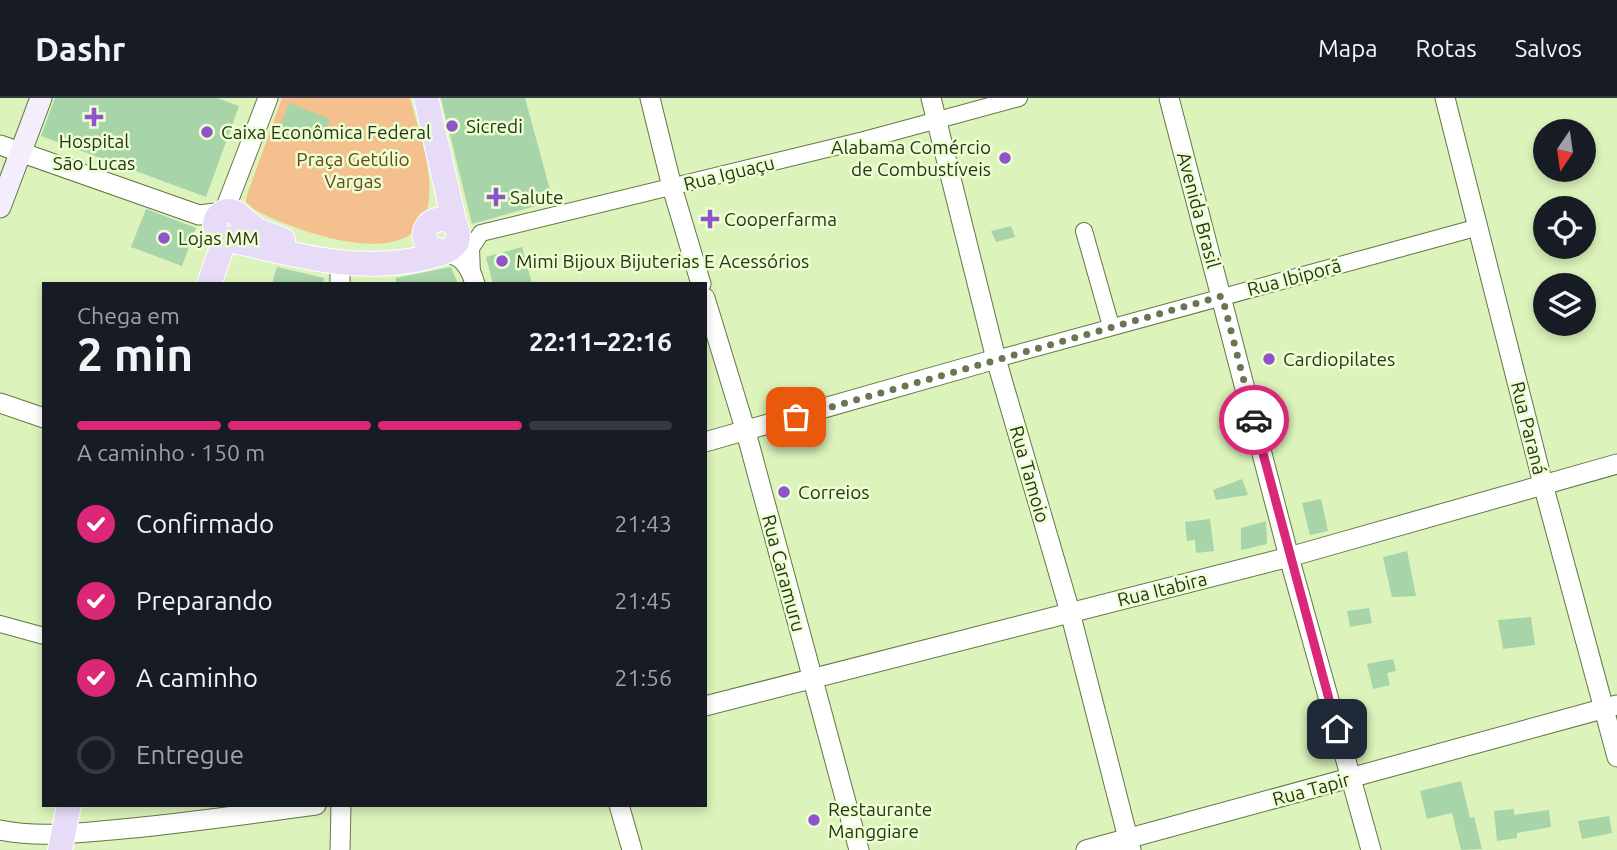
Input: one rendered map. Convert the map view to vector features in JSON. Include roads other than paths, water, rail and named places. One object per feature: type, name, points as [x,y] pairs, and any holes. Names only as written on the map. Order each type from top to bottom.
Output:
[{"type":"main road","points":[[0,207],[41,98]]},
{"type":"main road","points":[[415,98],[432,173],[433,202],[425,233],[427,244],[434,250],[444,252]]},
{"type":"main road","points":[[226,224],[340,274],[449,251],[459,236],[426,98]]},
{"type":"main road","points":[[226,224],[355,254],[402,245],[441,218],[455,225]]},
{"type":"main road","points":[[195,282],[226,224]]},
{"type":"main road","points":[[210,282],[226,224]]},
{"type":"main road","points":[[52,807],[53,842]]},
{"type":"main road","points":[[53,842],[68,807]]},
{"type":"street","points":[[0,145],[226,224],[268,98]]},
{"type":"street","points":[[649,98],[700,282]]},
{"type":"street","name":"Rua Tamoio","points":[[931,98],[996,359],[1070,612],[1129,844]]},
{"type":"street","name":"Rua Iguaçu","points":[[481,233],[1019,98]]},
{"type":"street","name":"Avenida Brasil","points":[[1168,98],[1289,557],[1371,850]]},
{"type":"street","name":"Rua Paraná","points":[[1445,98],[1543,484],[1609,707],[1617,757]]},
{"type":"street","points":[[455,225],[463,231],[481,233],[471,248],[474,279]]},
{"type":"street","name":"Rua Ibiporã","points":[[707,442],[1111,326],[1479,228]]},
{"type":"street","points":[[1084,231],[1111,326]]},
{"type":"street","points":[[444,252],[461,258],[474,279]]},
{"type":"street","name":"Rua Caramuru","points":[[707,305],[746,432],[859,850]]},
{"type":"street","points":[[0,403],[42,417]]},
{"type":"street","name":"Rua Itabira","points":[[707,705],[1289,557],[1617,464]]},
{"type":"street","points":[[0,624],[42,635]]},
{"type":"street","name":"Rua Tapir","points":[[1086,850],[1129,844],[1350,778],[1609,707]]},
{"type":"street","points":[[0,830],[53,842],[302,807]]},
{"type":"street","points":[[341,807],[341,850]]},
{"type":"street","points":[[621,807],[632,850]]},
{"type":"place","name":"Hospital São Lucas","points":[[94,117]]},
{"type":"place","name":"Sicredi","points":[[452,126]]},
{"type":"place","name":"Caixa Econômica Federal","points":[[207,132]]},
{"type":"place","name":"Alabama Comércio de Combustíveis","points":[[1005,158]]},
{"type":"place","name":"Salute","points":[[496,197]]},
{"type":"place","name":"Cooperfarma","points":[[710,219]]},
{"type":"place","name":"Lojas MM","points":[[164,238]]},
{"type":"place","name":"Mimi Bijoux Bijuterias E Acessórios","points":[[502,261]]},
{"type":"place","name":"Cardiopilates","points":[[1269,359]]},
{"type":"place","name":"Correios","points":[[784,492]]},
{"type":"place","name":"Restaurante Manggiare","points":[[814,820]]},
{"type":"park label","name":"Praça Getúlio Vargas","points":[[353,170]]}]
